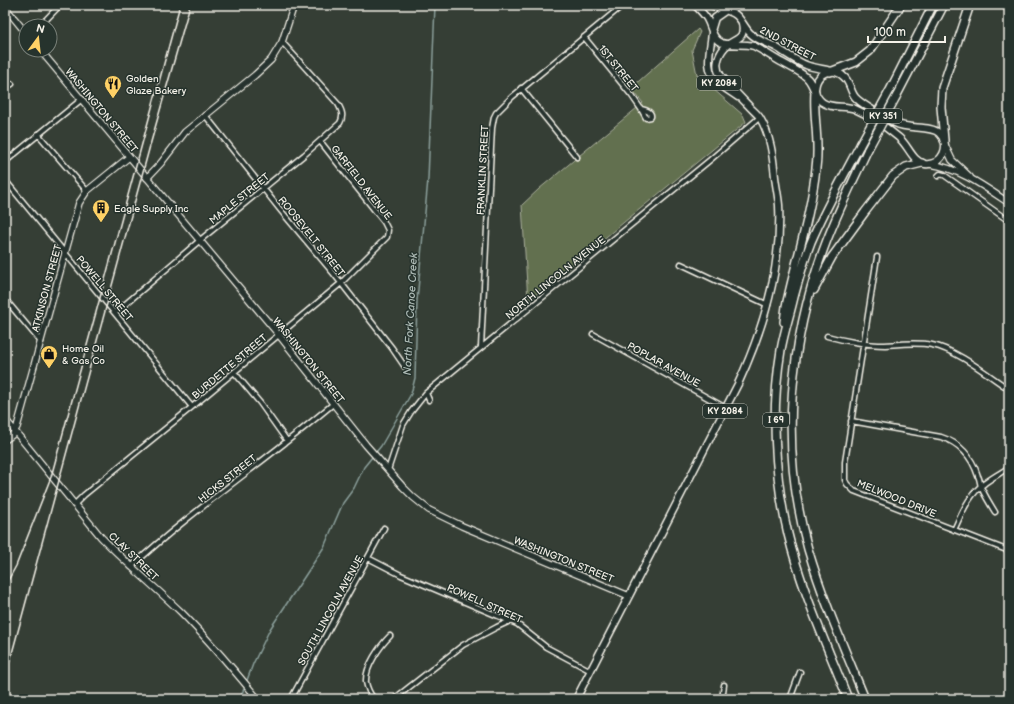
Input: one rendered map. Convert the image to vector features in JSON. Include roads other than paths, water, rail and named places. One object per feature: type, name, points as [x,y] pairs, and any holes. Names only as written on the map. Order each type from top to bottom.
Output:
[{"type":"highway","points":[[830,72],[856,62],[870,51],[901,5]]},
{"type":"highway","name":"I 69","points":[[848,699],[823,638],[799,571],[787,527],[777,461],[776,402],[778,370],[785,332],[800,275],[812,242],[827,208],[889,92],[933,5]]},
{"type":"highway","name":"I 69","points":[[865,699],[814,569],[804,533],[796,491],[790,440],[794,366],[802,322],[816,271],[827,240],[868,150],[944,5]]},
{"type":"highway","points":[[945,142],[941,107],[942,88],[970,5]]},
{"type":"highway","points":[[778,370],[786,306],[816,167],[818,140],[814,104],[815,92]]},
{"type":"highway","points":[[802,322],[814,291],[832,257],[865,212],[893,176],[899,171],[906,167],[925,163]]},
{"type":"main road","name":"2ND STREET","points":[[694,5],[707,18],[716,39],[720,42],[730,44],[747,44],[760,49],[805,76],[819,99],[826,104],[844,106],[860,112],[893,133],[904,142],[915,158],[925,163]]},
{"type":"main road","name":"2ND STREET","points":[[711,5],[734,14],[751,34],[805,65],[835,72],[843,76],[855,97],[896,124],[908,128],[934,130],[940,134],[945,142]]},
{"type":"main road","points":[[712,31],[715,18],[725,11]]},
{"type":"main road","points":[[730,44],[735,42],[742,35],[742,23]]},
{"type":"main road","name":"KY 2084","points":[[576,699],[726,408],[751,356],[768,305],[776,257],[778,204],[772,152],[760,117],[717,82],[710,72],[709,60],[712,31]]},
{"type":"main road","name":"KY 2084","points":[[730,44],[726,46],[718,59],[717,68],[721,76],[747,105]]},
{"type":"main road","points":[[815,92],[819,78],[824,73],[830,72]]},
{"type":"main road","points":[[925,163],[936,162],[942,157],[945,142]]},
{"type":"street","points":[[48,18],[60,5]]},
{"type":"street","points":[[147,178],[161,163],[174,144],[185,132],[265,66],[275,55],[282,42],[294,5]]},
{"type":"street","name":"FRANKLIN STREET","points":[[481,347],[492,122],[494,117],[500,109],[522,88],[623,5]]},
{"type":"street","points":[[5,7],[18,23]]},
{"type":"street","name":"1ST STREET","points":[[584,37],[641,109]]},
{"type":"street","name":"MAPLE STREET","points":[[115,313],[340,123],[343,115],[338,104],[282,42]]},
{"type":"street","name":"WASHINGTON STREET","points":[[47,58],[279,335],[366,445],[403,487],[429,510],[474,532],[629,596]]},
{"type":"street","points":[[5,88],[12,84]]},
{"type":"street","points":[[522,88],[577,157]]},
{"type":"street","points":[[5,162],[82,99]]},
{"type":"street","name":"ROOSEVELT STREET","points":[[205,115],[392,348],[405,367]]},
{"type":"street","name":"NORTH LINCOLN AVENUE","points":[[388,470],[403,425],[426,393],[712,159],[760,117]]},
{"type":"street","points":[[38,134],[87,191]]},
{"type":"street","name":"GARFIELD AVENUE","points":[[320,141],[384,222],[388,233]]},
{"type":"street","name":"KY 351","points":[[945,142],[952,160],[975,181]]},
{"type":"street","name":"ATKINSON STREET","points":[[5,440],[15,430],[21,414],[79,203],[87,191],[129,157]]},
{"type":"street","name":"KY 351","points":[[925,163],[950,169],[975,181],[1009,203]]},
{"type":"street","points":[[938,176],[942,174],[944,175],[1009,221]]},
{"type":"street","name":"POWELL STREET","points":[[5,180],[192,407]]},
{"type":"street","name":"BURDETTE STREET","points":[[74,505],[84,495],[340,284],[385,240],[388,233]]},
{"type":"street","name":"MELWOOD DRIVE","points":[[877,257],[851,421],[844,474],[847,484],[850,488],[859,493],[1009,551]]},
{"type":"street","points":[[681,264],[768,305]]},
{"type":"street","points":[[5,299],[41,342]]},
{"type":"street","name":"POPLAR AVENUE","points":[[593,334],[726,408]]},
{"type":"street","points":[[827,336],[864,343],[887,345],[922,343],[944,348],[1009,389]]},
{"type":"street","points":[[234,372],[260,403],[287,441]]},
{"type":"street","points":[[426,393],[429,400]]},
{"type":"street","name":"HICKS STREET","points":[[131,567],[182,524],[333,404]]},
{"type":"street","name":"CLAY STREET","points":[[5,419],[74,505],[102,537],[131,567],[181,612],[225,658],[258,699]]},
{"type":"street","points":[[851,421],[941,437],[953,442],[963,449],[971,460],[978,474],[981,486],[995,512]]},
{"type":"street","points":[[954,530],[969,500],[981,486],[1009,468]]},
{"type":"street","name":"SOUTH LINCOLN AVENUE","points":[[291,699],[384,528]]},
{"type":"street","name":"POWELL STREET","points":[[368,558],[401,575],[520,626],[546,647],[591,671]]},
{"type":"street","points":[[394,699],[464,645],[510,621]]},
{"type":"street","points":[[374,699],[367,687],[366,676],[376,654],[390,636]]},
{"type":"street","points":[[790,699],[800,672]]},
{"type":"street","points":[[722,699],[724,685]]},
{"type":"waterway","name":"North Fork Canoe Creek","points":[[246,683],[253,664],[270,629],[324,547],[343,503],[354,488],[364,467],[381,446],[411,394],[415,378],[417,301],[428,179],[435,5]]},
{"type":"waterway","name":"North Fork Canoe Creek","points":[[240,699],[245,686]]},
{"type":"railway","points":[[5,586],[16,566],[51,477],[180,5]]},
{"type":"railway","points":[[5,679],[151,142],[190,5]]},
{"type":"place","name":"Golden Glaze Bakery","points":[[113,99]]},
{"type":"place","name":"Eagle Supply Inc","points":[[101,223]]},
{"type":"place","name":"Home Oil & Gas Co","points":[[49,369]]}]
